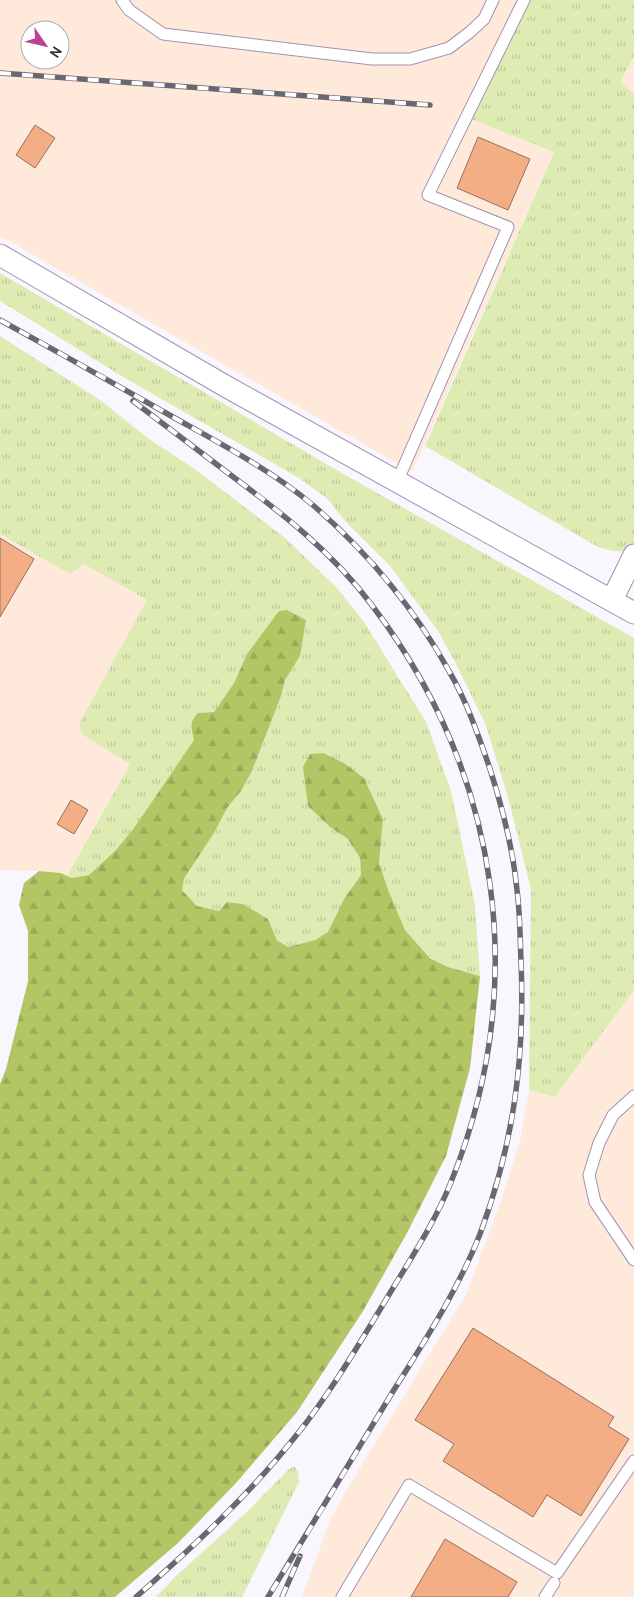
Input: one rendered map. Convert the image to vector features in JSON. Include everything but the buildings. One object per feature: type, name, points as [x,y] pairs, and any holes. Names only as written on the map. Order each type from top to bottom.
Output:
[{"type":"street","points":[[0,255],[227,387],[634,613]]},
{"type":"street","points":[[612,600],[634,555]]},
{"type":"lane","points":[[122,0],[129,10],[163,34],[372,58],[410,59],[449,48],[484,19],[493,0]]},
{"type":"lane","points":[[397,482],[508,227],[428,195],[524,0]]},
{"type":"lane","points":[[634,1096],[613,1115],[599,1143],[589,1175],[595,1202],[634,1260]]},
{"type":"lane","points":[[342,1597],[409,1485],[557,1573],[634,1461]]},
{"type":"lane","points":[[545,1597],[554,1583]]},
{"type":"shaded area","points":[[0,0],[530,0],[473,116],[554,151],[412,472],[0,236]]},
{"type":"shaded area","points":[[634,56],[634,94],[619,82]]},
{"type":"shaded area","points":[[0,534],[70,574],[84,564],[147,600],[79,724],[83,735],[130,763],[67,876],[61,873],[39,871],[0,870]]},
{"type":"shaded area","points":[[634,990],[634,1597],[302,1597],[330,1520],[467,1293],[503,1195],[520,1141],[529,1090],[555,1097]]},
{"type":"green space","points":[[530,0],[634,0],[634,56],[620,82],[634,94],[634,552],[613,551],[598,547],[425,446],[554,152],[471,119]]},
{"type":"green space","points":[[0,273],[340,472],[634,638],[634,990],[555,1097],[529,1090],[531,889],[508,797],[485,723],[438,631],[390,566],[345,521],[328,499],[299,478],[125,378],[0,301]]},
{"type":"green space","points":[[0,336],[100,400],[149,439],[196,470],[285,538],[336,587],[362,619],[426,722],[451,791],[475,905],[480,976],[448,967],[430,957],[405,930],[379,863],[383,819],[364,778],[344,763],[320,817],[330,827],[348,839],[360,858],[361,875],[344,899],[328,932],[315,940],[288,947],[277,940],[268,919],[243,904],[227,902],[219,911],[197,906],[182,890],[184,880],[214,833],[227,808],[241,791],[252,771],[281,696],[285,680],[300,656],[247,654],[234,683],[214,712],[198,713],[191,728],[194,740],[134,828],[115,851],[89,875],[71,878],[67,876],[130,764],[83,735],[79,724],[147,600],[84,564],[70,574],[0,534]]},
{"type":"green space","points":[[287,610],[306,620],[300,656],[285,680],[281,696],[252,771],[184,879],[182,890],[197,906],[219,911],[227,902],[243,904],[268,919],[277,940],[288,947],[315,940],[328,932],[344,899],[361,875],[360,858],[348,839],[330,827],[308,806],[303,767],[310,754],[323,753],[344,763],[364,778],[383,819],[379,863],[405,930],[430,958],[448,967],[480,976],[470,1068],[446,1156],[407,1233],[363,1311],[297,1412],[236,1483],[178,1543],[115,1597],[0,1597],[0,1084],[6,1069],[28,981],[28,931],[19,905],[24,883],[39,871],[61,873],[71,878],[89,875],[115,851],[134,828],[194,740],[192,726],[195,717],[198,713],[214,712],[234,683],[247,654],[279,611]]},
{"type":"green space","points":[[294,1466],[298,1471],[299,1482],[242,1597],[156,1597],[176,1576],[249,1510]]},
{"type":"railway","points":[[0,73],[430,105]]},
{"type":"railway","points":[[0,320],[263,469],[314,506],[353,543],[389,582],[421,625],[455,682],[471,717],[489,766],[510,843],[519,916],[522,997],[521,1032],[515,1100],[509,1133],[492,1200],[471,1255],[440,1315],[268,1597]]},
{"type":"railway","points":[[133,401],[270,505],[324,551],[371,604],[415,670],[450,738],[475,809],[490,883],[495,957],[491,1032],[476,1107],[451,1182],[428,1229],[342,1372],[295,1437],[258,1480],[219,1520],[136,1597]]},
{"type":"railway","points":[[282,1597],[300,1556]]}]
